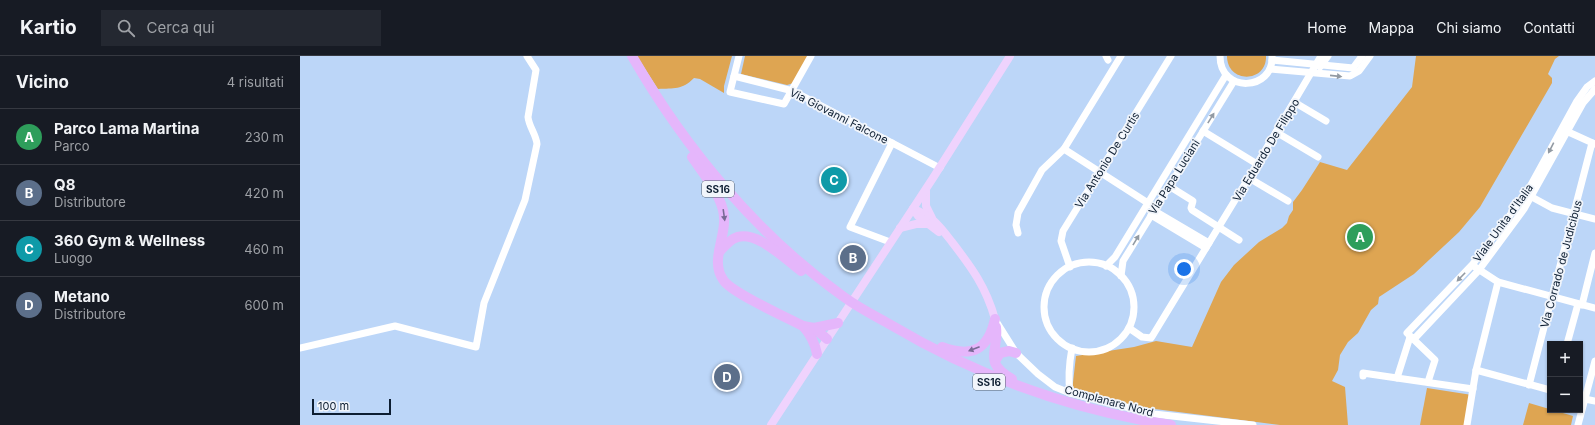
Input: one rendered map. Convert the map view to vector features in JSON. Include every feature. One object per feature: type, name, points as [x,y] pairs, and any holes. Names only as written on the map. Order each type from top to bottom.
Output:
[{"type":"highway","name":"SS16","points":[[624,56],[650,99],[692,157],[732,205],[756,230],[801,271],[857,310],[927,353],[999,386],[1061,407],[1132,425]]},
{"type":"highway","name":"SS16","points":[[632,56],[656,96],[680,130],[722,183],[771,235],[839,297]]},
{"type":"highway","points":[[692,157],[719,198],[723,209],[725,220],[717,262],[718,272],[725,282],[739,293],[827,340]]},
{"type":"highway","points":[[719,252],[733,239],[747,236],[760,240],[801,271]]},
{"type":"highway","name":"SS16","points":[[857,310],[979,371],[1039,393],[1102,412],[1171,425]]},
{"type":"highway","points":[[904,333],[954,351],[967,352],[979,349],[988,340],[995,320]]},
{"type":"highway","points":[[995,320],[996,367],[1001,372],[1039,393]]},
{"type":"highway","points":[[812,331],[838,323]]},
{"type":"highway","points":[[812,331],[817,354]]},
{"type":"highway","points":[[995,361],[1000,353],[1009,351],[1016,353]]},
{"type":"main road","points":[[771,425],[940,168],[1010,56]]},
{"type":"main road","points":[[927,188],[925,197],[930,221]]},
{"type":"main road","points":[[913,209],[918,216],[930,221],[962,254],[976,273],[991,305],[995,320]]},
{"type":"main road","points":[[900,228],[930,221]]},
{"type":"street","points":[[300,348],[395,326],[476,346],[484,303],[525,200],[537,144],[536,136],[528,124],[536,70],[527,56]]},
{"type":"street","points":[[739,56],[730,92],[784,104],[793,91],[812,56]]},
{"type":"street","points":[[1018,233],[1016,225],[1018,213],[1042,170],[1064,149],[1121,56]]},
{"type":"street","name":"Via Antonio De Curtis","points":[[1070,267],[1061,241],[1063,231],[1171,56]]},
{"type":"street","points":[[1220,56],[1222,69],[1226,75],[1234,81],[1242,84],[1250,84],[1265,76],[1270,69],[1272,58],[1354,71]]},
{"type":"street","points":[[1319,65],[1321,56]]},
{"type":"street","points":[[1319,65],[1328,56]]},
{"type":"street","points":[[1354,71],[1362,56]]},
{"type":"street","points":[[1270,69],[1345,76],[1354,71],[1370,56]]},
{"type":"street","name":"Via Eduardo De Filippo","points":[[1129,328],[1142,337],[1151,338],[1294,102],[1312,73],[1319,65]]},
{"type":"street","name":"Via Papa Luciani","points":[[1106,266],[1115,257],[1226,75]]},
{"type":"street","name":"Via Giovanni Falcone","points":[[734,76],[793,91],[940,168]]},
{"type":"street","name":"Via Papa Luciani","points":[[1121,276],[1123,261],[1234,81]]},
{"type":"street","name":"Viale Unita d'Italia","points":[[1529,196],[1472,265],[1409,335],[1415,338],[1479,270],[1529,196],[1564,130],[1577,101],[1587,87],[1595,81]]},
{"type":"street","name":"Viale Unita d'Italia","points":[[1564,130],[1595,89]]},
{"type":"street","points":[[1294,102],[1326,121]]},
{"type":"street","points":[[1564,130],[1594,144]]},
{"type":"street","points":[[1203,131],[1257,164]]},
{"type":"street","points":[[1276,132],[1318,157]]},
{"type":"street","points":[[1189,136],[1196,142]]},
{"type":"street","points":[[890,242],[850,227],[892,143]]},
{"type":"street","name":"Via Corrado de Judicibus","points":[[1529,385],[1574,213],[1594,144]]},
{"type":"street","points":[[1064,149],[1148,203],[1153,211],[1208,246]]},
{"type":"street","points":[[1249,178],[1288,201]]},
{"type":"street","points":[[1169,186],[1193,201],[1191,208],[1192,210],[1239,240]]},
{"type":"street","points":[[1529,196],[1552,208],[1595,219]]},
{"type":"street","points":[[1568,341],[1595,253]]},
{"type":"street","points":[[1088,262],[1106,266],[1121,276],[1133,296],[1134,312],[1129,328],[1119,340],[1105,349],[1089,352],[1072,348],[1057,338],[1051,330],[1046,318],[1044,304],[1046,295],[1052,282],[1062,272],[1070,267],[1088,262]]},
{"type":"street","points":[[1472,265],[1498,282],[1595,308]]},
{"type":"street","points":[[1467,425],[1476,370],[1498,282]]},
{"type":"street","name":"Complanare Nord","points":[[995,320],[1016,353],[1038,374],[1055,386],[1070,393],[1154,414],[1253,425]]},
{"type":"street","points":[[1397,378],[1409,335],[1435,360],[1428,382]]},
{"type":"street","points":[[1070,393],[1069,368],[1072,348]]},
{"type":"street","points":[[1595,361],[1583,399],[1595,401]]},
{"type":"street","points":[[1476,370],[1547,389]]},
{"type":"street","points":[[1363,376],[1362,372],[1473,389]]},
{"type":"street","points":[[1578,425],[1580,413]]},
{"type":"shaded area","points":[[637,56],[732,56],[724,86],[724,93],[700,79],[694,78],[686,85],[658,89]]},
{"type":"shaded area","points":[[745,56],[808,56],[794,83],[787,85],[741,74]]},
{"type":"shaded area","points":[[1227,56],[1266,56],[1265,65],[1254,75],[1247,77],[1233,72],[1229,65]]},
{"type":"shaded area","points":[[1416,56],[1559,56],[1555,59],[1548,74],[1552,78],[1552,83],[1480,207],[1459,232],[1414,274],[1379,297],[1378,304],[1371,310],[1358,333],[1348,342],[1340,355],[1338,370],[1332,381],[1345,387],[1348,425],[1280,425],[1155,409],[1113,402],[1072,391],[1076,356],[1134,347],[1156,341],[1192,347],[1221,282],[1234,265],[1259,242],[1282,228],[1287,223],[1293,210],[1293,202],[1320,162],[1347,170],[1412,87]]},
{"type":"shaded area","points":[[1427,388],[1472,395],[1468,425],[1420,425]]},
{"type":"shaded area","points":[[1529,403],[1547,408],[1547,413],[1563,413],[1573,416],[1571,425],[1523,425]]},
{"type":"place","name":"360 Gym & Wellness","points":[[834,180]]},
{"type":"place","name":"Parco Lama Martina","points":[[1360,237]]},
{"type":"place","name":"Q8","points":[[853,258]]},
{"type":"place","name":"Metano","points":[[727,377]]}]
